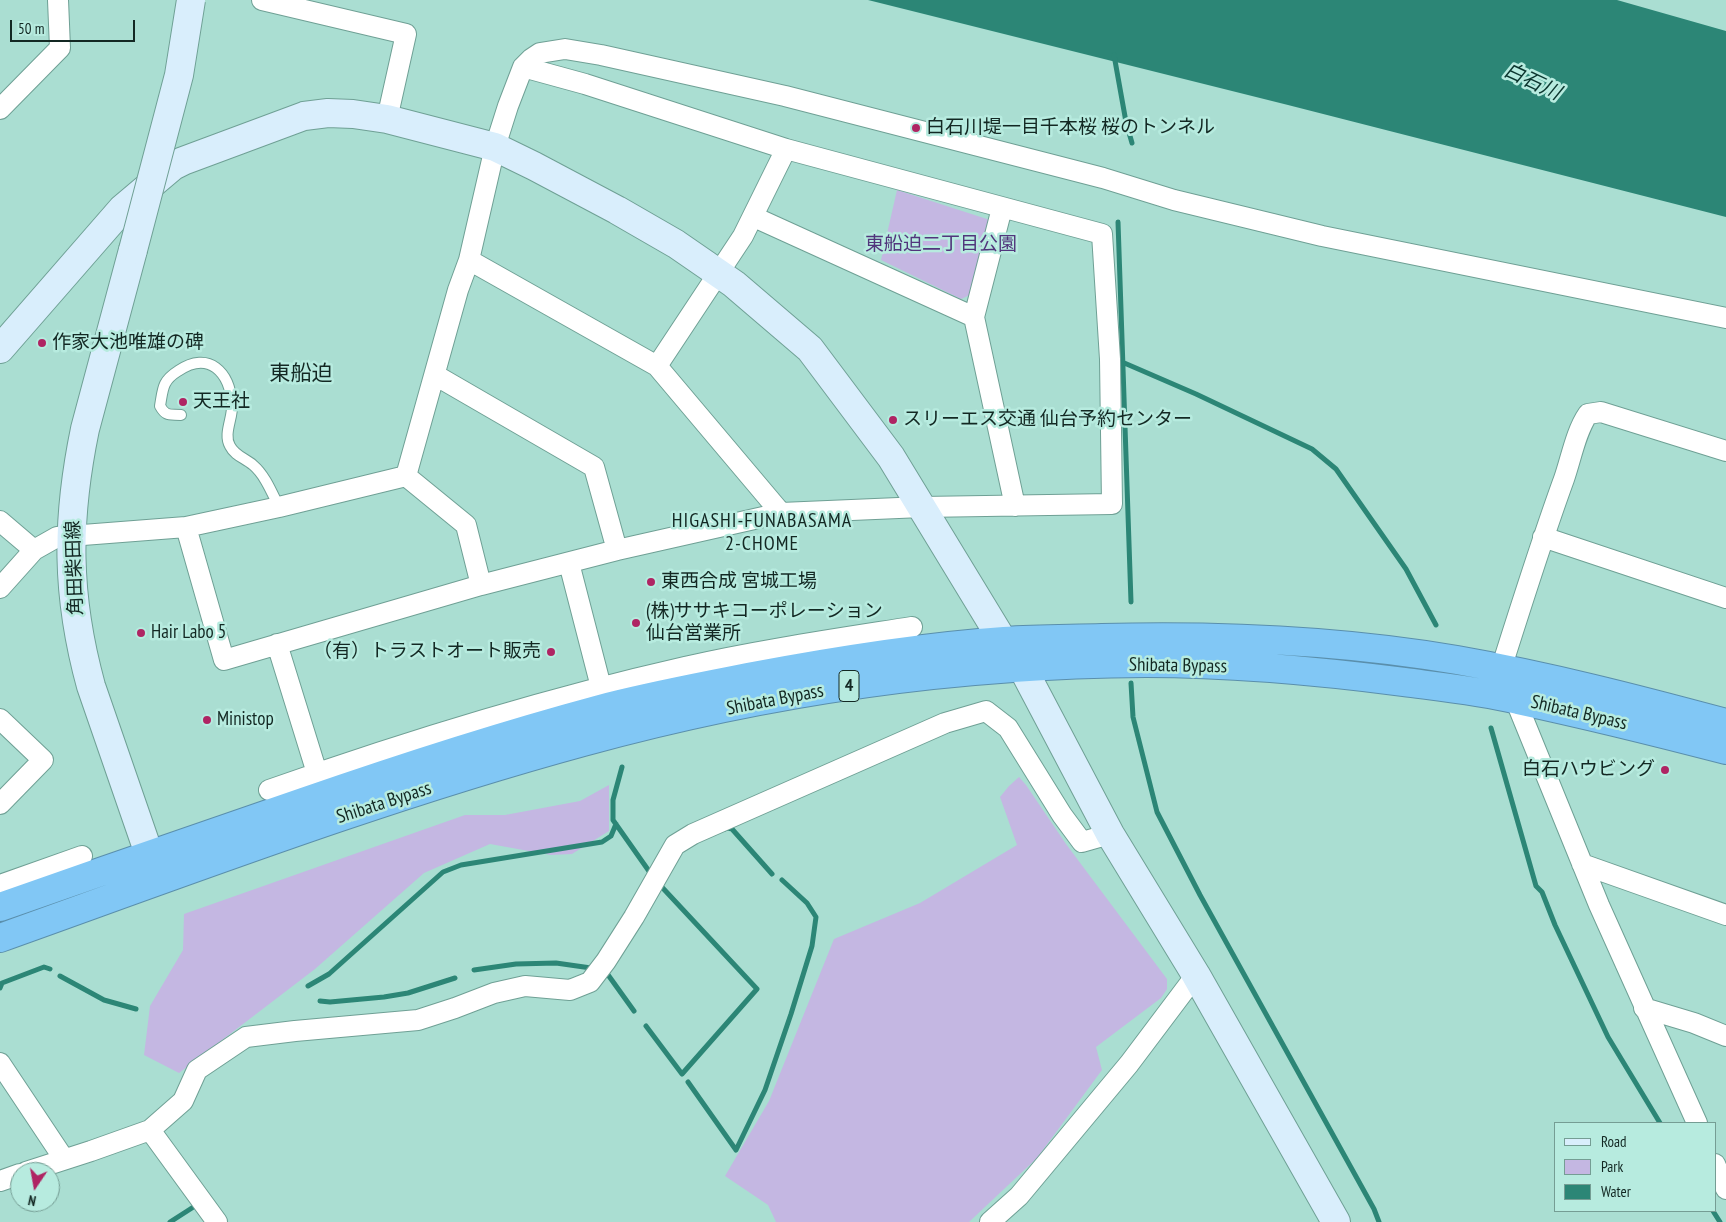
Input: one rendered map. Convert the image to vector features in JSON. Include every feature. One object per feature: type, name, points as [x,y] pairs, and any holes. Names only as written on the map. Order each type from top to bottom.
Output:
[{"type":"highway","name":"Shibata Bypass","points":[[0,907],[149,855],[320,784],[480,743],[602,709],[670,693],[796,656],[918,650],[1003,642],[1185,637],[1250,639],[1382,650],[1458,660],[1580,685],[1726,723]]},
{"type":"highway","name":"Shibata Bypass","points":[[0,938],[395,798],[585,742],[697,714],[819,690],[912,678],[1022,668],[1147,664],[1251,667],[1354,676],[1515,699],[1621,722],[1726,750]]},
{"type":"street","points":[[0,109],[60,48],[58,0]]},
{"type":"street","name":"角田柴田線","points":[[159,881],[91,686],[82,654],[73,599],[71,536],[75,480],[84,429],[178,75],[191,0]]},
{"type":"street","points":[[262,0],[406,34],[387,119]]},
{"type":"street","points":[[406,476],[436,375],[458,290],[469,260],[495,147],[508,106],[524,67],[535,56],[565,49],[601,55],[786,96],[1103,178],[1174,200],[1322,236],[1726,318]]},
{"type":"street","points":[[186,527],[224,660],[481,585],[617,550],[781,513],[922,507],[1112,504],[1110,359],[1102,234],[786,149],[585,84],[524,67]]},
{"type":"street","points":[[0,349],[122,209],[173,166],[304,116],[328,113],[353,114],[387,119],[495,147],[617,210],[676,244],[734,284],[810,349],[891,457],[1003,642],[1022,668],[1110,834],[1196,975],[1336,1222]]},
{"type":"street","points":[[657,366],[754,218],[786,149]]},
{"type":"street","points":[[1002,208],[974,318],[1015,506]]},
{"type":"street","points":[[754,218],[974,318]]},
{"type":"street","points":[[469,260],[657,366],[781,513]]},
{"type":"street","points":[[436,375],[594,467],[617,550]]},
{"type":"street","points":[[1501,669],[1581,424],[1588,414],[1601,412],[1726,451]]},
{"type":"street","points":[[0,588],[34,550],[56,537],[186,527],[279,507],[406,476]]},
{"type":"street","points":[[406,476],[466,525],[481,585]]},
{"type":"street","points":[[0,521],[34,550]]},
{"type":"street","points":[[1543,537],[1726,598]]},
{"type":"street","points":[[569,562],[601,687]]},
{"type":"street","points":[[269,790],[320,784],[407,743],[601,687],[686,667],[796,656],[912,628]]},
{"type":"street","points":[[277,644],[320,784]]},
{"type":"street","points":[[1515,699],[1599,905],[1697,1122]]},
{"type":"street","points":[[55,1162],[150,1130],[183,1101],[198,1070],[246,1037],[418,1020],[494,993],[525,986],[570,990],[590,982],[624,932],[675,845],[692,834],[945,723],[986,711],[1008,728],[1062,814],[1082,842],[1110,834]]},
{"type":"street","points":[[0,719],[43,760],[0,804]]},
{"type":"street","points":[[0,885],[82,856]]},
{"type":"street","points":[[1582,864],[1726,914]]},
{"type":"street","points":[[990,1222],[1019,1196],[1129,1064],[1196,975]]},
{"type":"street","points":[[1644,1008],[1726,1036]]},
{"type":"street","points":[[0,1063],[64,1159]]},
{"type":"street","points":[[150,1130],[217,1222]]},
{"type":"street","points":[[1716,1166],[1726,1189]]},
{"type":"lane","points":[[182,415],[170,415],[163,412],[160,406],[164,384],[170,376],[182,368],[195,363],[211,363],[227,381],[233,406],[228,428],[229,445],[236,454],[254,465],[268,484],[279,507]]},
{"type":"green space","name":"東船迫二丁目公園","points":[[897,190],[990,220],[972,294],[961,299],[881,260]]},
{"type":"green space","points":[[1019,777],[1066,844],[1167,979],[1167,989],[1161,998],[1096,1047],[1102,1070],[1037,1158],[969,1222],[776,1222],[768,1205],[725,1176],[769,1101],[834,939],[920,903],[1017,845],[1000,797]]},
{"type":"green space","points":[[609,785],[609,831],[572,854],[551,855],[490,844],[424,873],[315,969],[179,1073],[144,1055],[150,1006],[183,950],[184,914],[465,815],[505,815],[580,801]]},
{"type":"water","name":"白石川","points":[[868,0],[1617,0],[1726,31],[1726,217],[1288,105]]},
{"type":"waterway","points":[[1114,55],[1126,122],[1132,143]]},
{"type":"waterway","points":[[1118,222],[1131,602]]},
{"type":"waterway","points":[[1122,362],[1196,394],[1312,449],[1336,469],[1406,569],[1436,625]]},
{"type":"waterway","points":[[1131,683],[1133,717],[1157,812],[1200,895],[1374,1209],[1379,1222]]},
{"type":"waterway","points":[[1491,728],[1536,886],[1542,892],[1555,925],[1608,1037],[1659,1122]]},
{"type":"waterway","points":[[622,767],[613,800],[613,820],[651,874]]},
{"type":"waterway","points":[[308,986],[329,974],[443,872],[461,865],[602,842],[611,836],[616,824]]},
{"type":"waterway","points":[[725,829],[732,829],[772,874]]},
{"type":"waterway","points":[[688,1082],[736,1150],[765,1090],[812,946],[816,917],[807,903],[782,880]]},
{"type":"waterway","points":[[646,1026],[682,1074],[757,989],[660,883]]},
{"type":"waterway","points":[[474,970],[516,964],[556,963],[591,968],[594,966]]},
{"type":"waterway","points":[[0,988],[2,983],[44,967],[50,969]]},
{"type":"waterway","points":[[606,972],[634,1011]]},
{"type":"waterway","points":[[60,976],[104,1000],[136,1009]]},
{"type":"waterway","points":[[320,1001],[330,1002],[408,993],[455,978]]},
{"type":"waterway","points":[[170,1222],[195,1206]]},
{"type":"waterway","points":[[1714,1212],[1720,1222]]},
{"type":"place","name":"白石川堤一目千本桜 桜のトンネル","points":[[916,128]]},
{"type":"place","name":"作家大池唯雄の碑","points":[[42,343]]},
{"type":"place","name":"天王社","points":[[183,402]]},
{"type":"place","name":"スリーエス交通 仙台予約センター","points":[[893,420]]},
{"type":"place","name":"東西合成 宮城工場","points":[[651,582]]},
{"type":"place","name":"(株)ササキコーポレーション 仙台営業所","points":[[636,623]]},
{"type":"place","name":"Hair Labo 5","points":[[141,633]]},
{"type":"place","name":"（有）トラストオート販売","points":[[551,652]]},
{"type":"place","name":"Ministop","points":[[207,720]]},
{"type":"place","name":"白石ハウビング","points":[[1665,770]]},
{"type":"district","name":"東船迫","points":[[301,374]]},
{"type":"district","name":"HIGASHI-FUNABASAMA 2-CHOME","points":[[762,532]]}]
